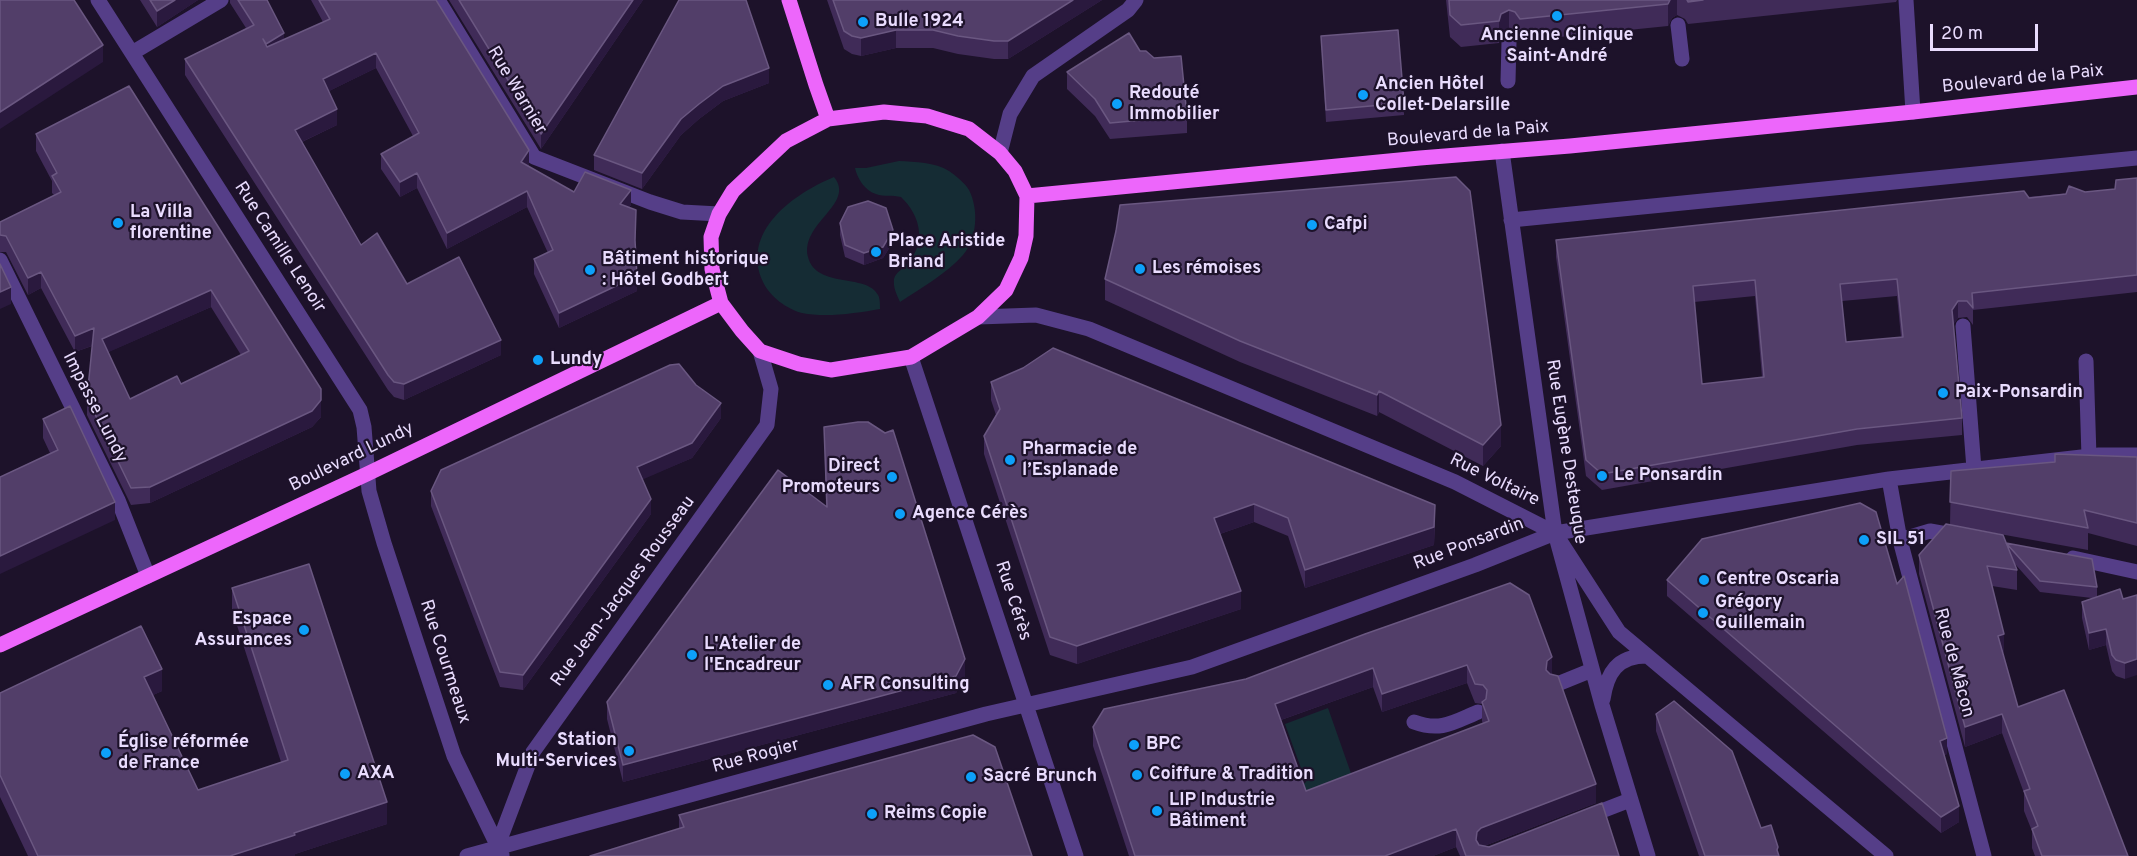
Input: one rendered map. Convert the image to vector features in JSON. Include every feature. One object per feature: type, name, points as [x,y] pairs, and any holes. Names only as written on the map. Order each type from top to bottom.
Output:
[{"type":"main road","points":[[789,0],[828,119]]},
{"type":"main road","name":"Boulevard de la Paix","points":[[1027,196],[1570,146],[2137,87]]},
{"type":"main road","points":[[884,112],[927,116],[969,129],[1000,153],[1015,171],[1027,196],[1026,236],[1021,258],[1006,290],[978,317],[911,357],[831,370],[799,364],[760,351],[721,303],[712,269],[711,237],[719,214],[733,192],[786,141],[828,119],[884,112]]},
{"type":"main road","name":"Boulevard Lundy","points":[[0,645],[367,474],[721,303]]},
{"type":"street","name":"Rue Camille Lenoir","points":[[98,0],[360,410],[366,443],[367,474]]},
{"type":"street","points":[[132,53],[221,0]]},
{"type":"street","name":"Rue Warnier","points":[[438,0],[534,157],[682,212],[719,214]]},
{"type":"street","points":[[1000,153],[1010,114],[1033,76],[1128,10],[1136,0]]},
{"type":"street","points":[[1906,0],[1913,112]]},
{"type":"street","points":[[1678,25],[1682,59]]},
{"type":"street","points":[[1508,81],[1509,42]]},
{"type":"street","name":"Rue Eugène Desteuque","points":[[1502,151],[1555,533],[1602,705],[1648,856]]},
{"type":"street","points":[[1511,220],[2137,158]]},
{"type":"street","name":"Impasse Lundy","points":[[0,261],[118,500],[148,576]]},
{"type":"street","name":"Rue Voltaire","points":[[978,317],[1036,315],[1089,329],[1445,478],[1555,533]]},
{"type":"street","points":[[1963,326],[1974,469]]},
{"type":"street","name":"Rue Jean-Jacques Rousseau","points":[[498,853],[533,752],[766,425],[771,389],[760,351]]},
{"type":"street","name":"Rue Cérès","points":[[911,357],[1076,856]]},
{"type":"street","points":[[2086,362],[2089,457]]},
{"type":"street","name":"Rue Ponsardin","points":[[1026,704],[1192,668],[1475,565],[1555,533],[1889,479],[2089,457],[2137,455]]},
{"type":"street","name":"Rue Courmeaux","points":[[367,474],[374,510],[384,543],[448,739],[498,853]]},
{"type":"street","name":"Rue de Mâcon","points":[[1889,479],[1900,540],[1984,856]]},
{"type":"street","points":[[1900,540],[1930,531],[1970,538]]},
{"type":"street","points":[[1555,533],[1619,632],[1886,856]]},
{"type":"street","points":[[2053,554],[2137,572]]},
{"type":"street","points":[[1602,705],[1606,681],[1615,667],[1637,656],[1647,656]]},
{"type":"street","points":[[1555,685],[1592,670]]},
{"type":"street","name":"Rue Rogier","points":[[467,856],[498,853],[566,830],[1026,704]]},
{"type":"street","points":[[1414,722],[1430,728],[1448,724],[1478,712]]},
{"type":"street","points":[[1574,822],[1630,800]]},
{"type":"shaded area","points":[[899,161],[931,164],[951,173],[969,190],[975,215],[974,232],[963,255],[941,275],[900,302],[894,279],[913,257],[917,248],[919,230],[917,221],[901,197],[882,195],[868,190],[862,184],[855,168]]},
{"type":"shaded area","points":[[834,177],[839,187],[838,196],[812,234],[808,245],[808,257],[813,267],[821,273],[872,288],[879,296],[880,309],[831,315],[802,313],[780,302],[763,282],[758,264],[759,247],[774,217],[802,194]]},
{"type":"shaded area","points":[[1328,708],[1353,779],[1302,798],[1298,788],[1306,782],[1285,724]]},
{"type":"building","points":[[0,0],[74,0],[103,45],[0,112]]},
{"type":"building","points":[[150,0],[175,0],[157,11]]},
{"type":"building","points":[[238,0],[267,0],[284,33],[266,44],[263,39],[267,47],[330,19],[319,0],[436,0],[529,150],[521,162],[574,192],[585,172],[631,190],[620,204],[636,210],[637,276],[559,313],[534,259],[553,250],[527,191],[447,233],[417,173],[400,182],[381,154],[419,133],[376,53],[323,79],[337,109],[295,130],[361,245],[377,233],[407,284],[459,257],[501,340],[404,384],[394,382],[185,59],[254,25]]},
{"type":"building","points":[[459,0],[633,0],[541,134]]},
{"type":"building","points":[[679,0],[746,0],[769,68],[723,86],[699,104],[681,119],[642,173],[594,155]]},
{"type":"building","points":[[833,0],[1073,0],[1008,41],[994,41],[933,30],[896,30],[861,38],[852,36],[844,31]]},
{"type":"building","points":[[1449,0],[1670,0],[1668,4],[1520,19],[1515,12],[1509,10],[1501,14],[1499,21],[1461,25],[1450,15]]},
{"type":"building","name":"Ancien Hôtel Collet-Delarsille","points":[[1398,30],[1404,103],[1326,110],[1321,36]]},
{"type":"building","points":[[1129,33],[1140,51],[1146,51],[1154,58],[1181,56],[1187,116],[1110,123],[1095,99],[1067,72]]},
{"type":"building","points":[[129,86],[321,389],[321,400],[312,411],[150,487],[131,488],[87,398],[94,328],[75,336],[41,272],[28,278],[6,236],[0,235],[0,222],[61,192],[52,176],[57,173],[36,134]],"holes":[[[211,290],[249,351],[181,384],[177,376],[130,399],[102,339]]]},
{"type":"building","points":[[1456,177],[1470,191],[1501,425],[1483,445],[1379,391],[1377,395],[1240,341],[1105,279],[1120,205]]},
{"type":"building","points":[[2137,178],[2137,275],[1972,293],[1973,308],[1967,301],[1958,301],[1952,310],[1962,418],[1857,429],[1602,474],[1586,460],[1556,240],[2024,191],[2029,198],[2066,194],[2069,186],[2085,192],[2115,189],[2116,180]],"holes":[[[1897,279],[1903,337],[1846,342],[1840,284]],[[1755,280],[1764,377],[1702,384],[1693,286]]]},
{"type":"building","points":[[868,201],[886,208],[893,230],[883,247],[864,253],[845,245],[840,223],[848,207]]},
{"type":"building","points":[[0,264],[11,287],[0,292]]},
{"type":"building","points":[[1053,348],[1435,505],[1434,527],[1305,570],[1288,518],[1254,504],[1214,518],[1241,591],[1077,646],[1050,637],[984,436],[1000,409],[991,382],[1023,368]]},
{"type":"building","points":[[679,364],[696,385],[721,403],[692,443],[637,467],[651,499],[523,675],[500,672],[431,491],[441,470],[670,365]]},
{"type":"building","points":[[70,406],[115,502],[0,556],[0,477],[58,450],[43,419]]},
{"type":"building","points":[[868,422],[885,433],[893,430],[965,659],[956,676],[623,765],[607,702],[778,470],[827,507],[824,427]]},
{"type":"building","points":[[2055,454],[2137,457],[2137,523],[2084,510],[2088,528],[1950,502],[1951,471],[2055,462]]},
{"type":"building","points":[[1860,503],[1876,512],[1897,584],[1904,576],[1947,738],[1940,741],[1959,806],[1941,817],[1667,580],[1702,539]]},
{"type":"building","points":[[1946,524],[2003,535],[2017,570],[1987,566],[2004,634],[1998,636],[2018,707],[2064,690],[2128,856],[2042,856],[2032,829],[2038,826],[2024,791],[2030,789],[2002,714],[1965,727],[1919,555]]},
{"type":"building","points":[[2006,543],[2092,559],[2097,587],[2040,581]]},
{"type":"building","points":[[309,564],[387,802],[230,856],[38,856],[0,775],[0,693],[141,626],[162,669],[144,677],[198,790],[288,760],[232,588]]},
{"type":"building","points":[[1510,583],[1529,595],[1552,657],[1547,661],[1546,670],[1558,676],[1596,784],[1481,828],[1477,832],[1476,840],[1479,845],[1489,847],[1602,803],[1619,856],[1466,856],[1456,829],[1385,856],[1135,856],[1093,727],[1104,709],[1246,679]],"holes":[[[1467,665],[1475,684],[1483,685],[1487,690],[1486,699],[1482,702],[1489,721],[1306,791],[1275,704],[1373,668],[1382,694]]]},
{"type":"building","points":[[2120,589],[2123,599],[2137,595],[2137,659],[2125,663],[2116,660],[2112,655],[2106,629],[2089,633],[2082,602]]},
{"type":"building","points":[[1674,701],[1732,751],[1761,828],[1771,825],[1779,856],[1705,856],[1656,714]]},
{"type":"building","points":[[973,735],[995,747],[1032,856],[590,856],[684,827],[679,815]]},
{"type":"place","name":"Ancienne Clinique Saint-André","points":[[1557,16]]},
{"type":"place","name":"Bulle 1924","points":[[863,22]]},
{"type":"place","name":"Ancien Hôtel Collet-Delarsille","points":[[1363,95]]},
{"type":"place","name":"Redouté Immobilier","points":[[1117,104]]},
{"type":"place","name":"La Villa florentine","points":[[118,223]]},
{"type":"place","name":"Cafpi","points":[[1312,225]]},
{"type":"place","name":"Place Aristide Briand","points":[[876,252]]},
{"type":"place","name":"Les rémoises","points":[[1140,269]]},
{"type":"place","name":"Bâtiment historique : Hôtel Godbert","points":[[590,270]]},
{"type":"place","name":"Lundy","points":[[538,360]]},
{"type":"place","name":"Paix-Ponsardin","points":[[1943,393]]},
{"type":"place","name":"Pharmacie de l’Esplanade","points":[[1010,460]]},
{"type":"place","name":"Le Ponsardin","points":[[1602,476]]},
{"type":"place","name":"Direct Promoteurs","points":[[892,477]]},
{"type":"place","name":"Agence Cérès","points":[[900,514]]},
{"type":"place","name":"SIL 51","points":[[1864,540]]},
{"type":"place","name":"Centre Oscaria","points":[[1704,580]]},
{"type":"place","name":"Grégory Guillemain","points":[[1703,613]]},
{"type":"place","name":"Espace Assurances","points":[[304,630]]},
{"type":"place","name":"L'Atelier de l'Encadreur","points":[[692,655]]},
{"type":"place","name":"AFR Consulting","points":[[828,685]]},
{"type":"place","name":"BPC","points":[[1134,745]]},
{"type":"place","name":"Station Multi-Services","points":[[629,751]]},
{"type":"place","name":"Église réformée de France","points":[[106,753]]},
{"type":"place","name":"AXA","points":[[345,774]]},
{"type":"place","name":"Coiffure & Tradition","points":[[1137,775]]},
{"type":"place","name":"Sacré Brunch","points":[[971,777]]},
{"type":"place","name":"LIP Industrie Bâtiment","points":[[1157,811]]},
{"type":"place","name":"Reims Copie","points":[[872,814]]}]
